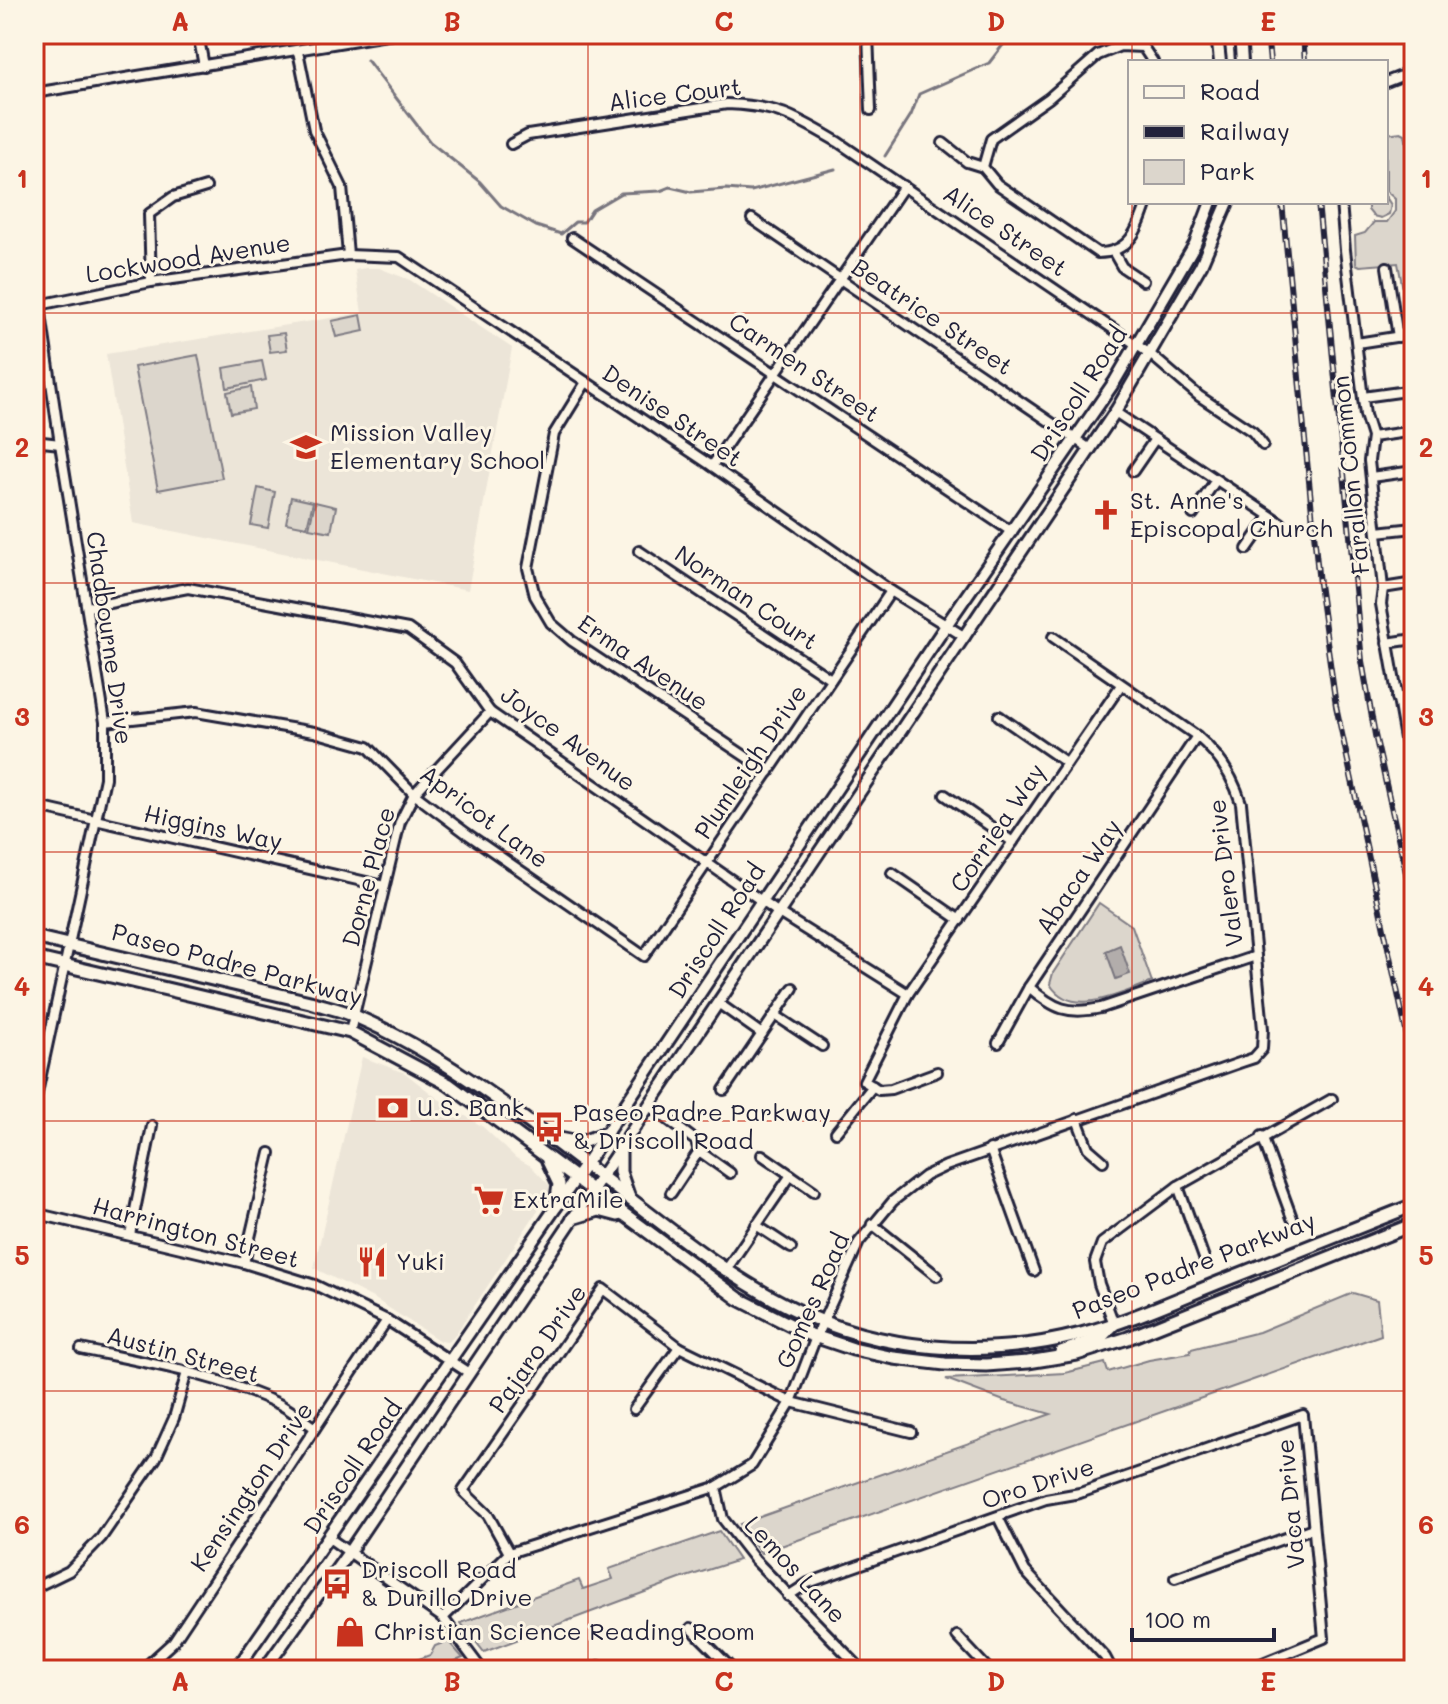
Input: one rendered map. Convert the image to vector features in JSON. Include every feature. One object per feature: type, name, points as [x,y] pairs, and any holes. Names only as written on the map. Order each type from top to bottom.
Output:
[{"type":"main road","name":"Paseo Padre Parkway","points":[[34,937],[296,999],[355,1016],[420,1049],[476,1083],[726,1270],[776,1301],[823,1321],[904,1343],[976,1348],[1039,1343],[1114,1324],[1414,1205]]},
{"type":"main road","name":"Paseo Padre Parkway","points":[[34,958],[350,1032],[448,1084],[739,1299],[816,1337],[873,1354],[935,1364],[997,1365],[1077,1354],[1118,1341],[1414,1224]]},
{"type":"main road","points":[[548,1136],[579,1143],[607,1133]]},
{"type":"main road","points":[[620,1149],[620,1172],[630,1198]]},
{"type":"main road","points":[[544,1154],[559,1184],[556,1206]]},
{"type":"main road","points":[[573,1218],[599,1210],[628,1218]]},
{"type":"main road","points":[[1038,1361],[1099,1339],[1114,1324]]},
{"type":"street","points":[[198,34],[204,66]]},
{"type":"street","points":[[34,93],[393,34]]},
{"type":"street","points":[[868,34],[871,110]]},
{"type":"street","points":[[1217,34],[1220,60]]},
{"type":"street","points":[[1240,34],[1242,60]]},
{"type":"street","points":[[1405,34],[1414,53]]},
{"type":"street","points":[[983,167],[991,139],[1049,98],[1098,55],[1120,46],[1143,47],[1152,60]]},
{"type":"street","points":[[298,51],[314,130],[342,187],[348,255]]},
{"type":"street","points":[[1388,81],[1414,71]]},
{"type":"street","name":"Alice Court","points":[[511,144],[528,135],[727,104],[760,105],[790,114],[838,142]]},
{"type":"street","name":"Alice Street","points":[[838,142],[1150,354],[1199,396],[1253,432],[1263,445]]},
{"type":"street","points":[[943,143],[967,162],[983,167],[997,184],[1098,253],[1114,253],[1129,241],[1146,204]]},
{"type":"street","points":[[712,466],[904,186]]},
{"type":"street","points":[[151,282],[149,214],[173,197],[206,187]]},
{"type":"street","name":"Driscoll Road","points":[[236,1670],[607,1133],[947,624],[1075,439],[1137,345],[1195,244],[1210,204]]},
{"type":"street","name":"Driscoll Road","points":[[264,1670],[349,1552],[1115,412],[1210,250],[1227,204]]},
{"type":"street","name":"Farallon Common","points":[[1341,204],[1363,397],[1372,437],[1369,461],[1383,588],[1381,604],[1414,789]]},
{"type":"street","name":"Beatrice Street","points":[[752,219],[1090,449]]},
{"type":"street","name":"Carmen Street","points":[[572,238],[1012,532]]},
{"type":"street","points":[[1114,253],[1122,267],[1143,281]]},
{"type":"street","name":"Lockwood Avenue","points":[[37,305],[151,282],[348,255]]},
{"type":"street","name":"Denise Street","points":[[348,255],[399,257],[712,466],[891,591],[965,637]]},
{"type":"street","name":"Chadbourne Drive","points":[[34,266],[37,305],[105,722],[105,778],[97,822],[34,1107]]},
{"type":"street","points":[[1387,267],[1398,337]]},
{"type":"street","points":[[1357,343],[1414,334]]},
{"type":"street","name":"Erma Avenue","points":[[586,382],[554,434],[528,568],[535,596],[551,623],[572,641],[769,772]]},
{"type":"street","points":[[1363,397],[1414,390]]},
{"type":"street","points":[[1115,412],[1281,523]]},
{"type":"street","points":[[1372,437],[1414,431]]},
{"type":"street","points":[[1133,471],[1155,439]]},
{"type":"street","points":[[34,441],[60,444]]},
{"type":"street","points":[[1371,477],[1414,471]]},
{"type":"street","points":[[1193,514],[1216,480]]},
{"type":"street","points":[[1247,549],[1270,516]]},
{"type":"street","points":[[1377,532],[1414,528]]},
{"type":"street","name":"Norman Court","points":[[639,551],[831,679]]},
{"type":"street","points":[[1383,588],[1414,583]]},
{"type":"street","name":"Joyce Avenue","points":[[88,607],[188,588],[408,629],[455,663],[490,712],[779,913],[908,994]]},
{"type":"street","name":"Plumleigh Drive","points":[[644,956],[891,591]]},
{"type":"street","name":"Valero Drive","points":[[1053,637],[1197,736],[1213,750],[1236,785],[1241,803],[1264,1040],[1262,1049]]},
{"type":"street","points":[[1387,643],[1414,639]]},
{"type":"street","name":"Corriea Way","points":[[873,1086],[864,1081],[908,994],[1121,685]]},
{"type":"street","points":[[1397,698],[1414,695]]},
{"type":"street","name":"Apricot Lane","points":[[105,722],[196,712],[314,732],[368,747],[414,794],[644,956]]},
{"type":"street","name":"Dorne Place","points":[[350,1032],[400,822],[414,794],[490,712]]},
{"type":"street","points":[[999,716],[1067,763]]},
{"type":"street","name":"Abaca Way","points":[[998,1043],[1029,987],[1197,736]]},
{"type":"street","points":[[945,795],[1013,842]]},
{"type":"street","name":"Higgins Way","points":[[34,806],[384,886]]},
{"type":"street","points":[[892,873],[960,920]]},
{"type":"street","points":[[1029,987],[1048,1003],[1067,1011],[1082,1012],[1256,956]]},
{"type":"street","points":[[724,1090],[793,988]]},
{"type":"street","points":[[718,1003],[762,1034]]},
{"type":"street","points":[[775,1015],[822,1046]]},
{"type":"street","name":"Gomes Road","points":[[443,1618],[509,1553],[716,1487],[752,1465],[791,1402],[816,1337],[859,1242],[893,1201],[925,1176],[990,1149],[1254,1058],[1262,1049]]},
{"type":"street","points":[[836,1132],[873,1086],[879,1090],[891,1089],[937,1072]]},
{"type":"street","points":[[1114,1324],[1099,1284],[1095,1262],[1102,1243],[1178,1186],[1332,1099]]},
{"type":"street","points":[[650,1106],[696,1141],[699,1151],[730,1173]]},
{"type":"street","points":[[1077,1119],[1088,1148],[1103,1161]]},
{"type":"street","points":[[130,1235],[152,1126]]},
{"type":"street","points":[[1262,1136],[1292,1218]]},
{"type":"street","points":[[990,1149],[1034,1271]]},
{"type":"street","points":[[671,1193],[699,1151]]},
{"type":"street","points":[[244,1263],[270,1153]]},
{"type":"street","points":[[762,1155],[814,1191]]},
{"type":"street","points":[[726,1270],[791,1175]]},
{"type":"street","points":[[1178,1186],[1204,1258]]},
{"type":"street","name":"Harrington Street","points":[[34,1213],[244,1263],[315,1285],[387,1320],[469,1373]]},
{"type":"street","points":[[872,1224],[937,1276]]},
{"type":"street","points":[[756,1225],[791,1248]]},
{"type":"street","name":"Pajaro Drive","points":[[509,1553],[488,1515],[463,1491],[603,1289],[679,1347],[791,1402],[911,1432]]},
{"type":"street","name":"Kensington Drive","points":[[142,1670],[173,1642],[387,1320]]},
{"type":"street","points":[[634,1409],[679,1347]]},
{"type":"street","name":"Austin Street","points":[[81,1349],[240,1387],[281,1405],[315,1428]]},
{"type":"street","points":[[34,1588],[69,1571],[101,1538],[156,1458],[174,1418],[187,1372]]},
{"type":"street","name":"Oro Drive","points":[[788,1596],[808,1583],[1046,1499],[1080,1493],[1303,1415]]},
{"type":"street","name":"Vaca Drive","points":[[1246,1670],[1324,1638],[1303,1415]]},
{"type":"street","name":"Lemos Lane","points":[[716,1487],[723,1519],[755,1560],[862,1670]]},
{"type":"street","points":[[998,1517],[1025,1571],[1105,1657],[1112,1670]]},
{"type":"street","points":[[1175,1578],[1313,1528]]},
{"type":"street","points":[[329,1538],[443,1618],[482,1670]]},
{"type":"street","points":[[691,1628],[733,1670]]},
{"type":"street","points":[[957,1636],[989,1670]]},
{"type":"shaded area","name":"Mission Valley Elementary School","points":[[379,268],[410,280],[512,348],[468,590],[133,523],[106,354],[362,313],[355,270]]},
{"type":"shaded area","points":[[1120,945],[1130,974],[1116,979],[1106,951]]},
{"type":"shaded area","points":[[362,1057],[405,1073],[483,1127],[516,1158],[531,1166],[550,1186],[550,1192],[453,1338],[447,1342],[440,1341],[375,1299],[314,1268]]},
{"type":"green space","points":[[1388,134],[1405,134],[1414,191],[1414,299],[1405,300],[1398,263],[1356,264],[1355,236],[1365,233],[1374,222],[1387,222],[1395,211],[1395,199],[1388,193]]},
{"type":"green space","points":[[1388,200],[1391,205],[1389,214],[1381,218],[1373,216],[1368,204],[1388,204]]},
{"type":"green space","points":[[361,315],[364,331],[336,337],[332,321]]},
{"type":"green space","points":[[284,333],[287,350],[270,352],[267,335]]},
{"type":"green space","points":[[198,355],[222,478],[158,490],[134,367]]},
{"type":"green space","points":[[262,361],[266,380],[227,388],[224,368]]},
{"type":"green space","points":[[251,387],[254,409],[231,413],[227,392]]},
{"type":"green space","points":[[258,488],[275,492],[268,528],[251,525]]},
{"type":"green space","points":[[291,497],[313,502],[307,527],[286,523]]},
{"type":"green space","points":[[315,502],[336,507],[331,532],[309,528]]},
{"type":"green space","points":[[1099,903],[1132,926],[1152,982],[1112,997],[1084,1002],[1071,1000],[1059,995],[1050,984],[1053,973]]},
{"type":"green space","points":[[1353,1293],[1377,1300],[1381,1335],[761,1553],[740,1524],[1051,1414],[1004,1401],[946,1379],[1065,1373],[1105,1363],[1108,1372],[1149,1360],[1190,1353],[1191,1349],[1259,1332]]},
{"type":"green space","points":[[719,1531],[739,1560],[484,1652],[461,1623],[579,1580],[583,1589],[613,1579],[609,1569]]},
{"type":"green space","points":[[448,1641],[463,1658],[433,1670],[389,1670],[430,1655],[435,1646]]},
{"type":"waterway","points":[[885,156],[911,115],[919,94],[989,63],[1006,41],[1019,34]]},
{"type":"waterway","points":[[367,60],[430,142],[480,182],[501,206],[536,226],[561,234],[575,222],[584,222],[592,210],[621,193],[660,191],[670,187],[691,192],[726,189],[751,191],[835,169]]},
{"type":"railway","points":[[1267,34],[1270,60]]},
{"type":"railway","points":[[1303,34],[1305,60]]},
{"type":"railway","points":[[1282,204],[1319,584],[1336,706],[1414,1068]]},
{"type":"railway","points":[[1318,204],[1362,661],[1375,735],[1414,908]]},
{"type":"place","name":"Mission Valley Elementary School","points":[[306,447]]},
{"type":"place","name":"St. Anne's Episcopal Church","points":[[1106,515]]},
{"type":"place","name":"U.S. Bank","points":[[393,1108]]},
{"type":"place","name":"Paseo Padre Parkway & Driscoll Road","points":[[549,1127]]},
{"type":"place","name":"ExtraMile","points":[[489,1200]]},
{"type":"place","name":"Yuki","points":[[372,1262]]},
{"type":"place","name":"Driscoll Road & Durillo Drive","points":[[337,1584]]},
{"type":"place","name":"Christian Science Reading Room","points":[[350,1632]]}]
